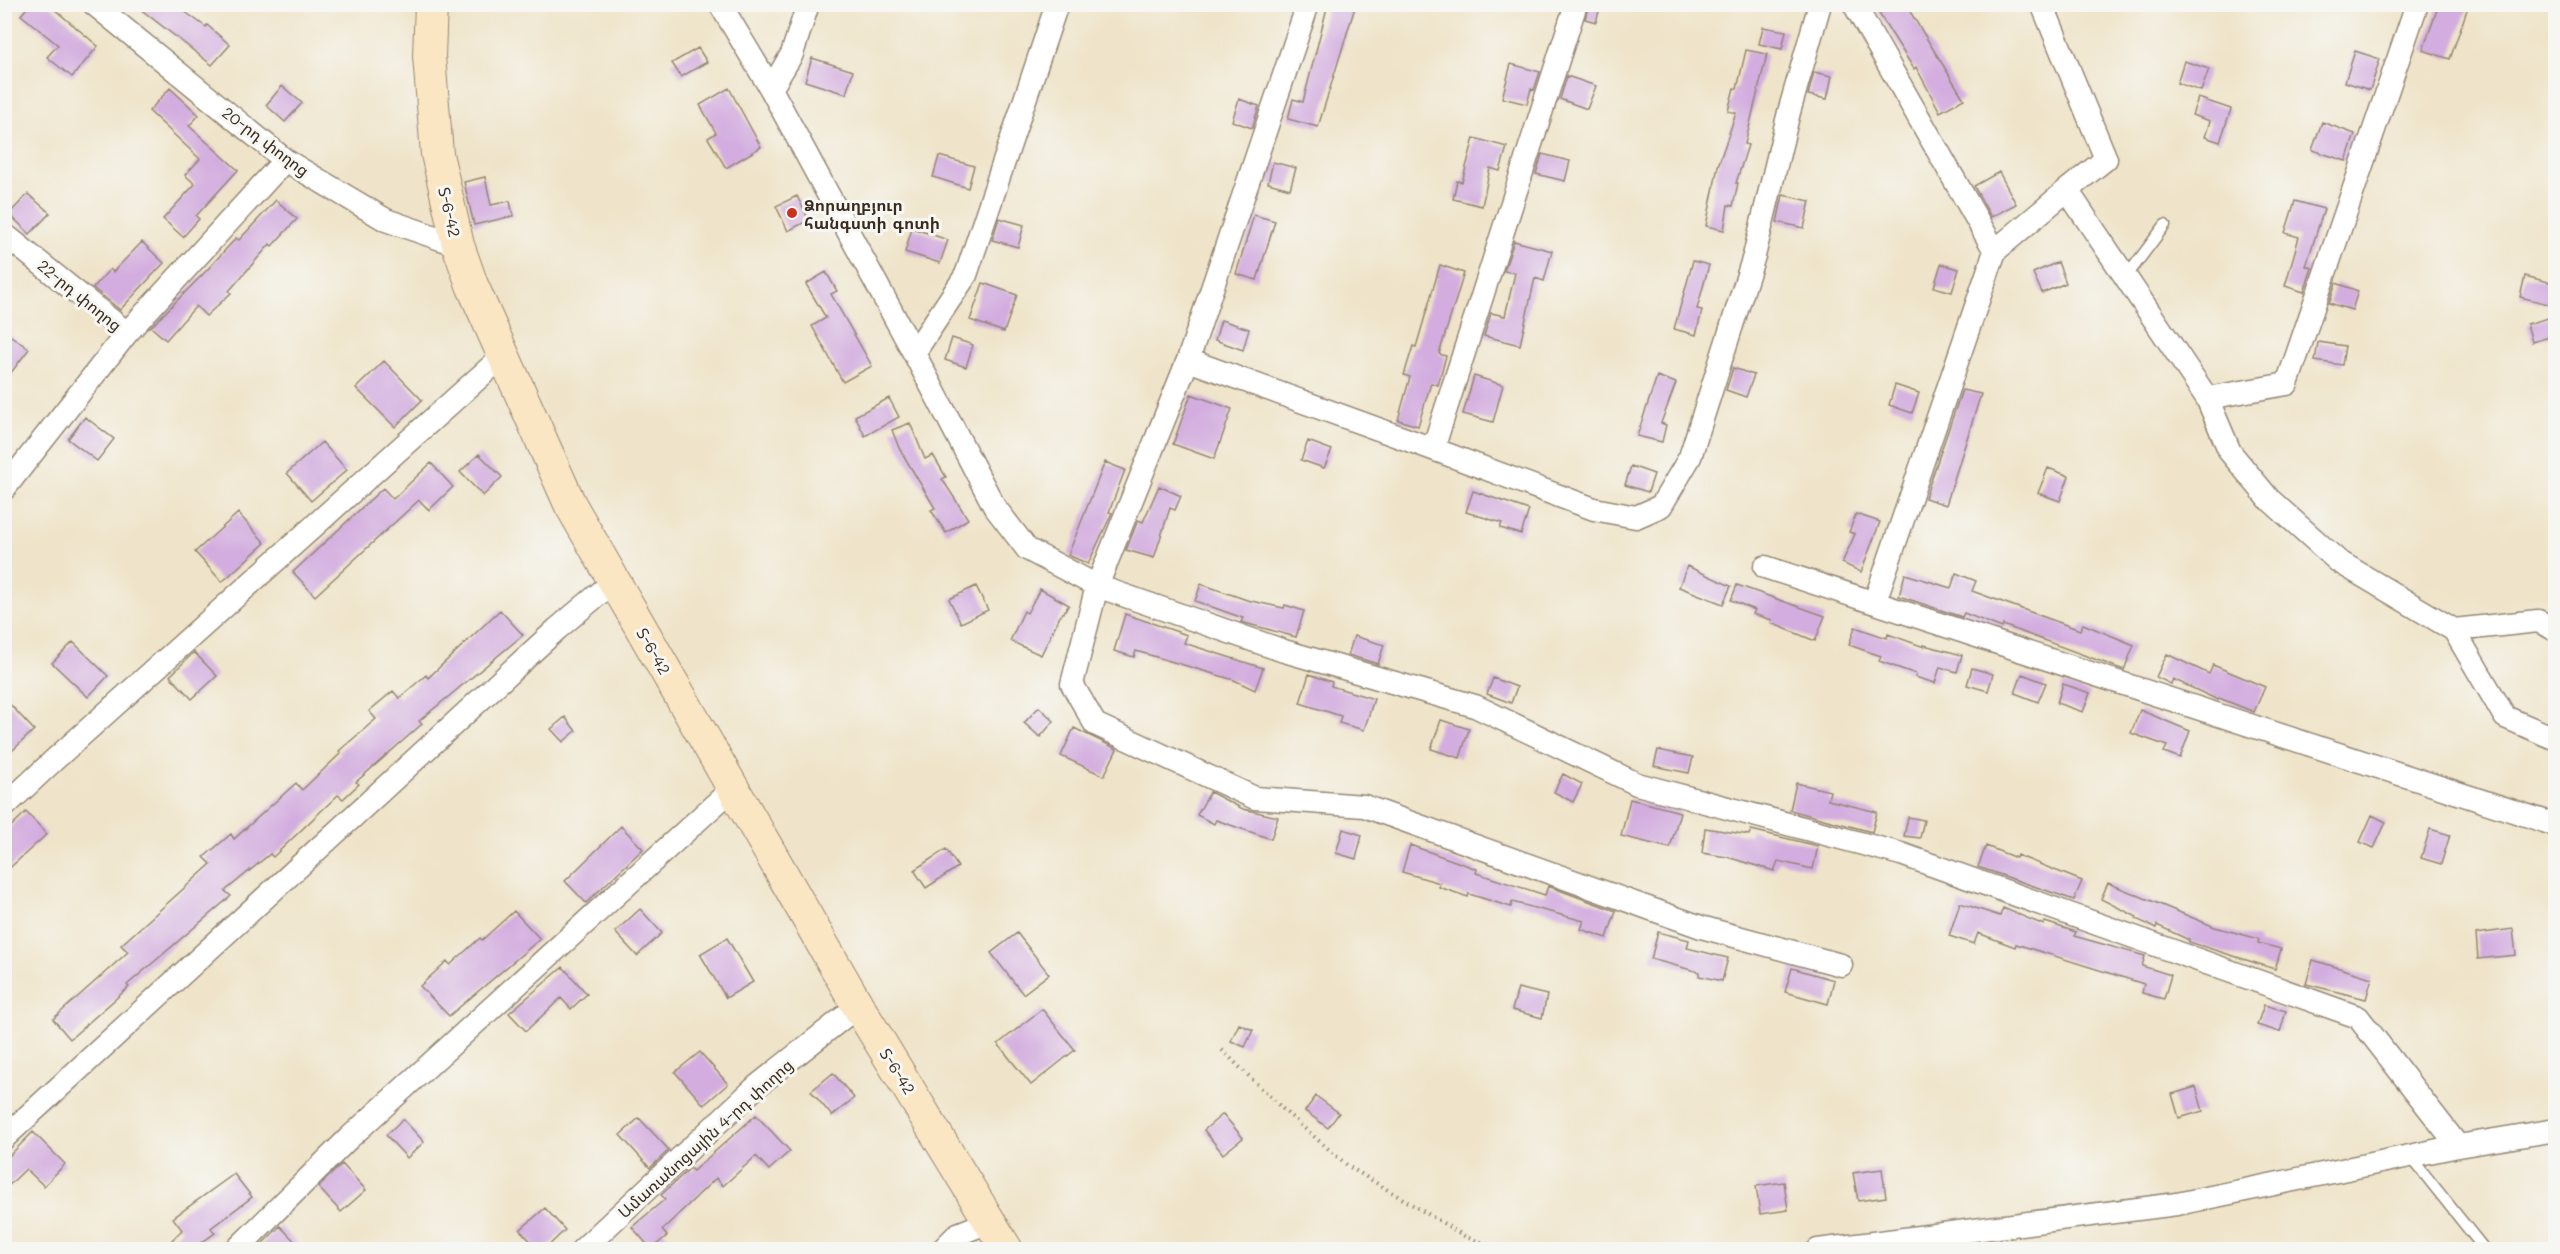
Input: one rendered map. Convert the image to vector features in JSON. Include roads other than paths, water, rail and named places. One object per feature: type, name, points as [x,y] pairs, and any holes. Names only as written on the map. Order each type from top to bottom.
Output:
[{"type":"main road","name":"Տ-6-42","points":[[431,4],[429,56],[437,154],[458,245],[472,285],[570,504],[858,1006],[1007,1250]]},
{"type":"street","name":"20-րդ փողոց","points":[[94,4],[285,160],[386,220],[458,245]]},
{"type":"street","points":[[720,4],[771,89],[914,353],[993,506],[1027,549],[1097,586],[1284,651],[1475,706],[1637,784],[1901,854],[2358,1017],[2458,1146]]},
{"type":"street","points":[[771,89],[792,54],[808,4]]},
{"type":"street","points":[[914,353],[966,275],[1057,4]]},
{"type":"street","points":[[1308,4],[1188,360],[1097,586],[1072,684],[1095,723],[1256,798],[1365,806],[1701,927],[1841,965]]},
{"type":"street","points":[[1433,449],[1576,4]]},
{"type":"street","points":[[1188,360],[1594,509],[1636,517],[1661,506],[1690,457],[1754,256],[1788,112],[1820,4]]},
{"type":"street","points":[[1854,4],[1995,251]]},
{"type":"street","points":[[1875,602],[1995,251],[2106,159],[2042,4]]},
{"type":"street","points":[[2206,398],[2287,384],[2417,4]]},
{"type":"street","points":[[4,489],[127,333],[285,160]]},
{"type":"street","points":[[2067,190],[2206,398],[2230,452],[2269,500],[2338,561],[2454,630],[2505,717],[2556,739]]},
{"type":"street","name":"22-րդ փողոց","points":[[4,234],[127,333]]},
{"type":"street","points":[[4,807],[504,355]]},
{"type":"street","points":[[1765,567],[2556,825]]},
{"type":"street","points":[[4,1138],[557,629],[614,582]]},
{"type":"street","points":[[2454,630],[2538,621],[2556,630]]},
{"type":"street","points":[[236,1250],[348,1139],[733,788]]},
{"type":"street","name":"Ամառանոցային 4-րդ փողոց","points":[[582,1250],[757,1086],[858,1006]]},
{"type":"street","points":[[1818,1250],[2177,1204],[2458,1146],[2556,1130]]},
{"type":"street","points":[[942,1250],[958,1234],[991,1221]]},
{"type":"lane","points":[[2126,278],[2165,225]]},
{"type":"lane","points":[[2409,1156],[2485,1250]]},
{"type":"place","name":"Ձորաղբյուր հանգստի գոտի","points":[[792,213]]}]
